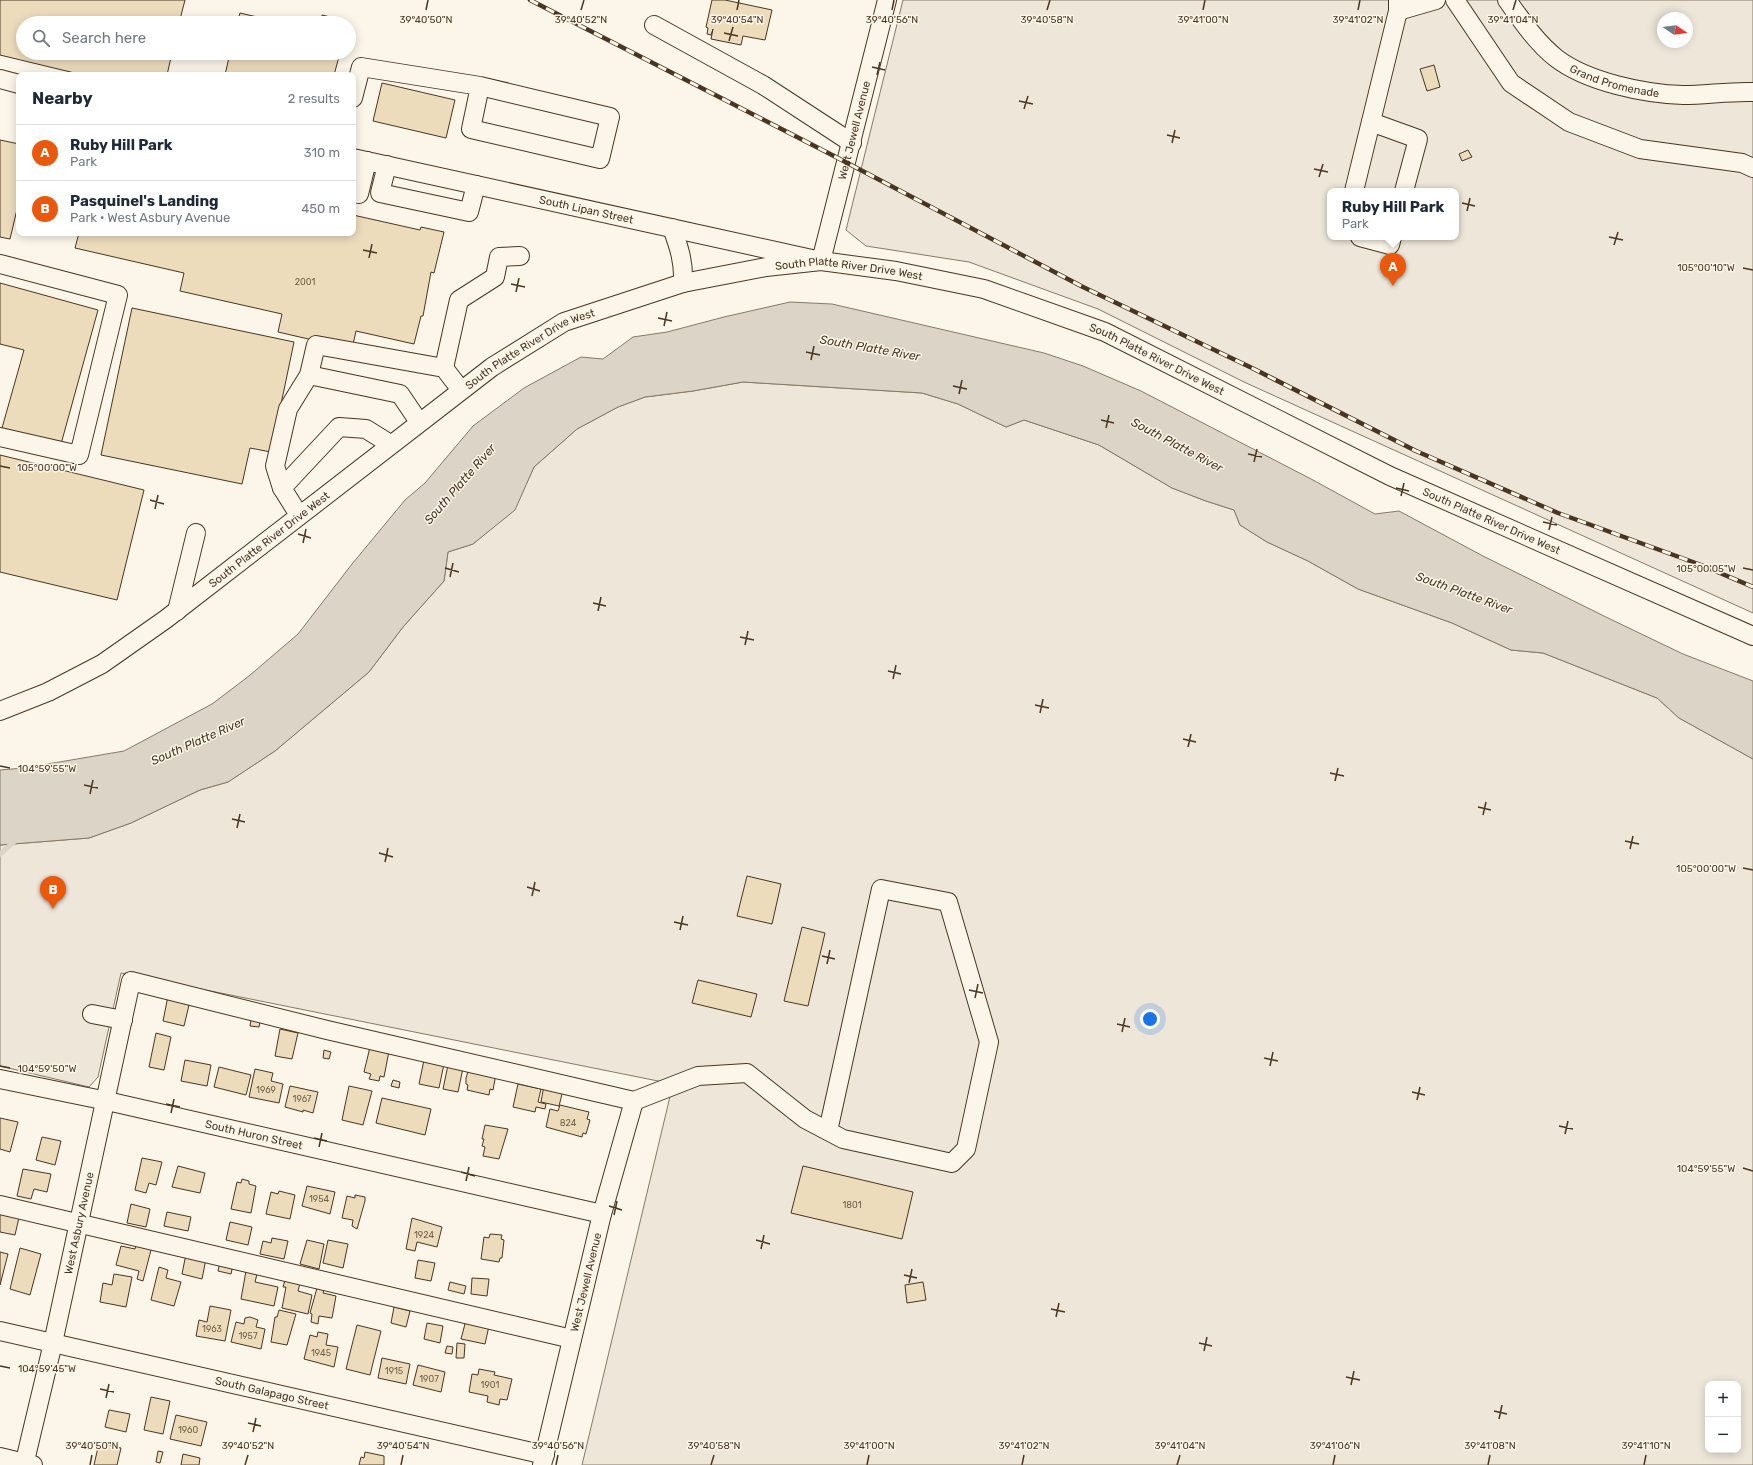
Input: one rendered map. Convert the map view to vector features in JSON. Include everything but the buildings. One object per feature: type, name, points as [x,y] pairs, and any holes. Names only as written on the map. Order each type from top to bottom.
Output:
[{"type":"street","name":"West Jewell Avenue","points":[[821,261],[888,0]]},
{"type":"street","points":[[1355,188],[1398,5],[1436,0]]},
{"type":"street","points":[[1455,0],[1510,84],[1569,122],[1640,149],[1742,163],[1753,168]]},
{"type":"street","name":"Grand Promenade","points":[[1507,0],[1530,32],[1556,58],[1584,74],[1651,92],[1683,95],[1753,92]]},
{"type":"street","points":[[654,25],[763,85],[852,143]]},
{"type":"street","points":[[356,86],[361,67],[480,86],[610,117],[600,159],[470,130],[480,86]]},
{"type":"street","points":[[0,79],[16,83]]},
{"type":"street","points":[[1370,122],[1418,140],[1405,188]]},
{"type":"street","points":[[356,194],[359,194],[360,159]]},
{"type":"street","name":"South Lipan Street","points":[[360,159],[821,261]]},
{"type":"street","points":[[387,165],[380,193],[469,212],[476,185]]},
{"type":"street","points":[[672,228],[682,256],[683,283]]},
{"type":"street","points":[[1371,240],[1390,245],[1391,240]]},
{"type":"street","points":[[444,368],[459,300],[495,277],[499,257],[520,256]]},
{"type":"street","name":"South Platte River Drive West","points":[[0,711],[48,692],[102,664],[177,611],[390,444],[492,367],[564,322],[683,283],[766,267],[821,261],[896,271],[984,290],[1105,332],[1390,476],[1753,636]]},
{"type":"street","points":[[0,264],[118,295],[79,455],[0,437]]},
{"type":"street","points":[[299,515],[282,488],[275,466],[288,409],[309,375],[316,345],[444,368],[461,390]]},
{"type":"street","points":[[309,375],[400,394],[419,422]]},
{"type":"street","points":[[282,488],[339,427],[366,429],[390,444]]},
{"type":"street","points":[[177,611],[196,533]]},
{"type":"street","points":[[634,1101],[698,1076],[747,1073],[805,1119],[828,1131],[844,1139],[952,1163],[966,1149],[989,1042],[948,902],[881,889],[828,1131]]},
{"type":"street","name":"West Asbury Avenue","points":[[27,1464],[107,1101],[131,981],[327,1030],[634,1101]]},
{"type":"street","points":[[92,1014],[123,1020]]},
{"type":"street","name":"South Huron Street","points":[[0,1079],[107,1101],[602,1214]]},
{"type":"street","name":"West Jewell Avenue","points":[[544,1460],[602,1214],[634,1101]]},
{"type":"street","points":[[0,1205],[572,1339]]},
{"type":"street","name":"South Galapago Street","points":[[0,1331],[544,1460]]},
{"type":"street","points":[[0,1457],[27,1464]]},
{"type":"shaded area","points":[[903,0],[1753,0],[1753,613],[1244,382],[1098,309],[969,262],[866,246],[846,230]]},
{"type":"shaded area","points":[[743,382],[922,393],[958,404],[1006,427],[1024,420],[1099,445],[1172,488],[1234,510],[1240,525],[1267,542],[1308,561],[1358,589],[1452,623],[1511,650],[1543,653],[1657,698],[1679,718],[1753,759],[1753,1465],[582,1465],[673,1084],[121,973],[98,1077],[89,1087],[0,1066],[0,845],[89,838],[131,823],[200,790],[228,782],[275,751],[369,672],[403,627],[444,581],[448,552],[473,544],[514,510],[534,467],[577,429],[618,407],[645,397],[693,391]]},
{"type":"water","name":"South Platte River","points":[[790,302],[832,304],[1044,353],[1083,366],[1141,391],[1313,480],[1375,514],[1399,511],[1483,556],[1608,618],[1683,654],[1753,681],[1753,759],[1679,718],[1657,698],[1543,653],[1511,650],[1452,623],[1358,589],[1308,561],[1267,542],[1240,525],[1234,510],[1172,488],[1099,445],[1024,420],[1006,427],[958,404],[922,393],[743,382],[693,391],[645,397],[618,407],[577,429],[534,467],[515,510],[473,544],[448,552],[444,581],[403,627],[369,672],[275,751],[228,782],[200,790],[131,823],[89,838],[0,845],[0,770],[24,768],[124,751],[212,704],[249,676],[298,634],[352,564],[405,500],[425,483],[473,426],[524,388],[581,357],[603,359],[633,337],[667,332]]},
{"type":"waterway","points":[[0,854],[16,840]]},
{"type":"railway","points":[[530,0],[834,156],[1083,287],[1252,368],[1416,451],[1558,513],[1701,565],[1753,587]]},
{"type":"place","name":"Ruby Hill Park","points":[[1393,286]]},
{"type":"place","name":"Pasquinel's Landing","points":[[53,909]]}]
